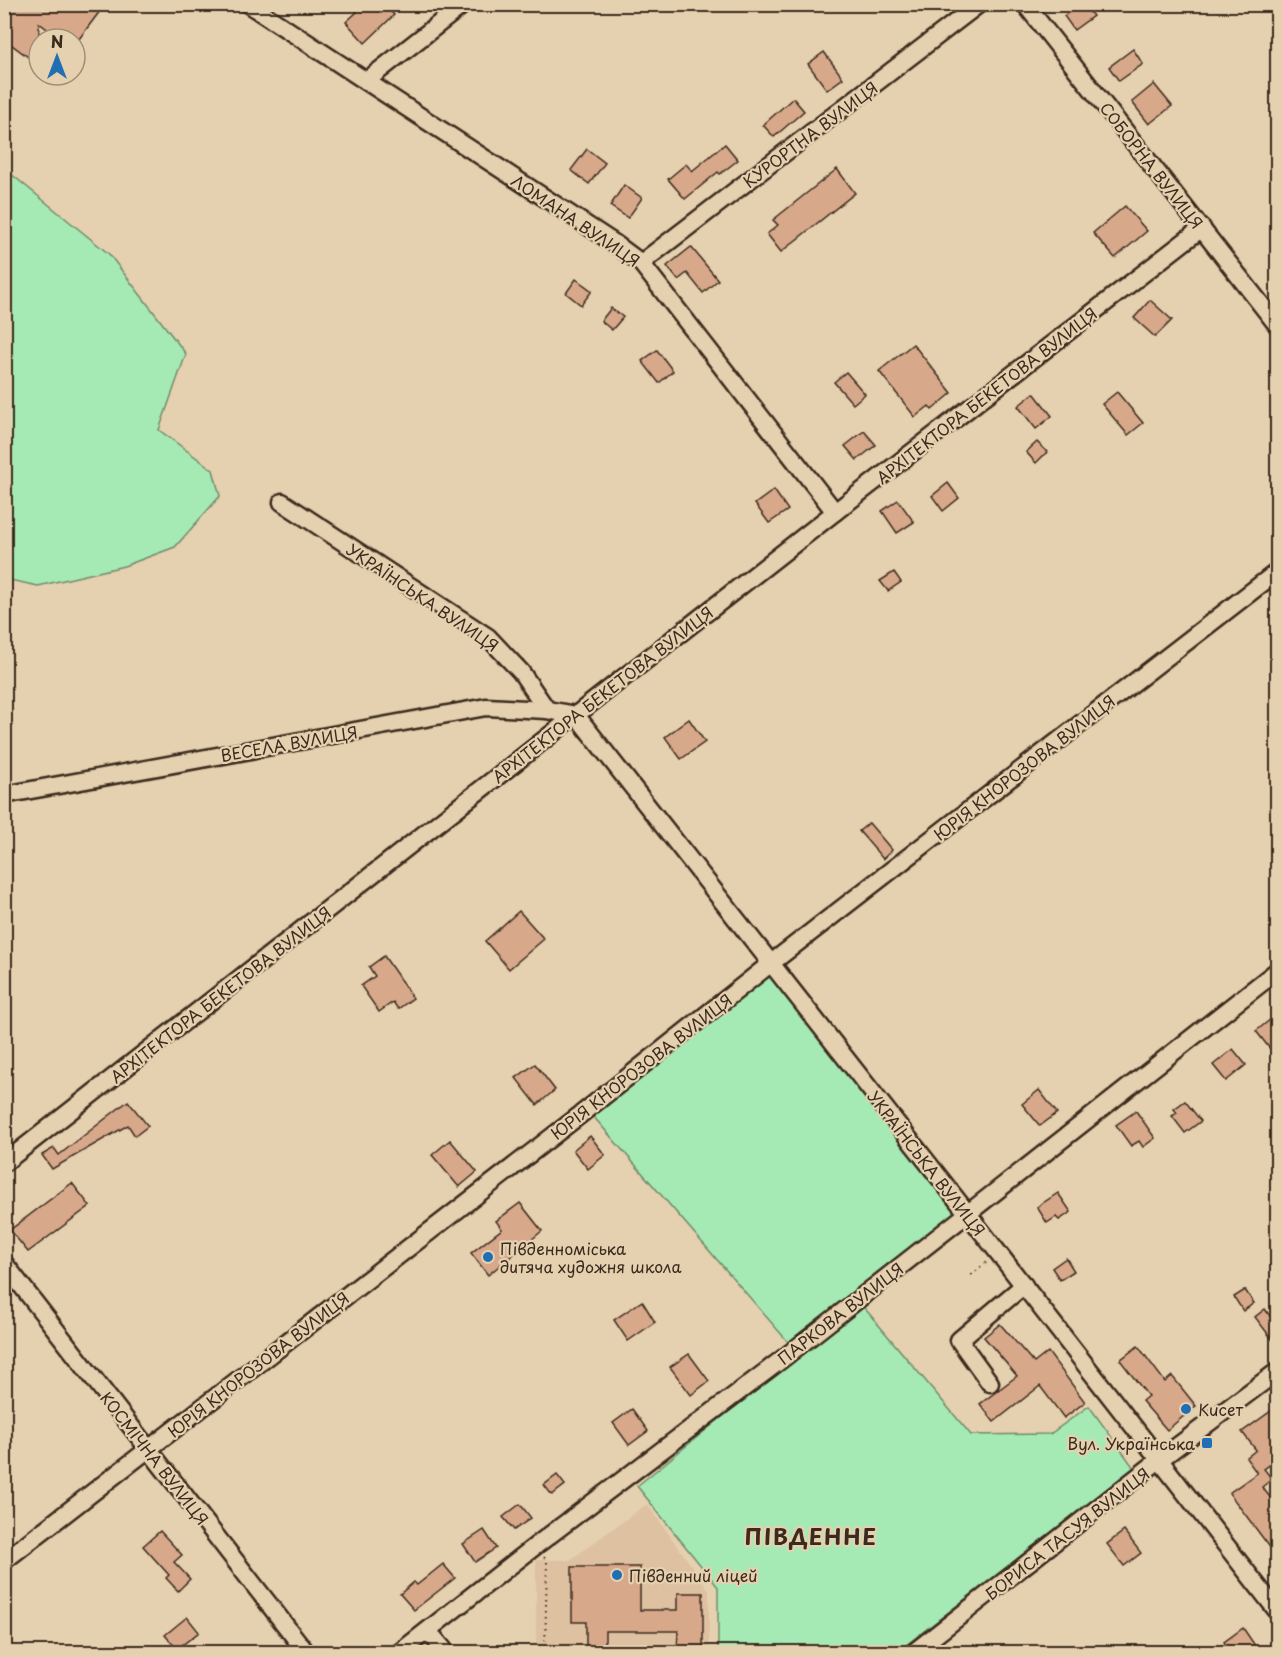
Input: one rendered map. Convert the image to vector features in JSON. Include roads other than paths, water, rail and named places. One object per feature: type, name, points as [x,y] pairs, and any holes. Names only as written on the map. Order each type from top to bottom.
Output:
[{"type":"street","name":"ЛОМАНА ВУЛИЦЯ","points":[[248,4],[641,263],[835,512]]},
{"type":"street","points":[[366,81],[464,4]]},
{"type":"street","name":"КУРОРТНА ВУЛИЦЯ","points":[[641,263],[979,4]]},
{"type":"street","name":"СОБОРНА ВУЛИЦЯ","points":[[1025,4],[1278,326]]},
{"type":"street","name":"АРХІТЕКТОРА БЕКЕТОВА ВУЛИЦЯ","points":[[4,1163],[835,512],[1202,228]]},
{"type":"street","name":"УКРАЇНСЬКА ВУЛИЦЯ","points":[[282,502],[488,638],[521,672],[547,710]]},
{"type":"street","name":"ЮРІЯ КНОРОЗОВА ВУЛИЦЯ","points":[[4,1561],[1278,571]]},
{"type":"street","name":"ВЕСЕЛА ВУЛИЦЯ","points":[[4,795],[486,707],[547,710],[576,715]]},
{"type":"street","name":"УКРАЇНСЬКА ВУЛИЦЯ","points":[[576,715],[1278,1612]]},
{"type":"street","name":"ПАРКОВА ВУЛИЦЯ","points":[[400,1653],[538,1544],[781,1360],[1278,970]]},
{"type":"street","name":"КОСМІЧНА ВУЛИЦЯ","points":[[4,1263],[306,1653]]},
{"type":"street","points":[[990,1383],[959,1340],[1024,1286]]},
{"type":"street","name":"БОРИСА ТАСУЯ ВУЛИЦЯ","points":[[914,1653],[1159,1460],[1278,1371]]},
{"type":"street","points":[[428,1631],[446,1653]]},
{"type":"place","name":"Південноміська дитяча художня школа","points":[[488,1257]]},
{"type":"place","name":"Кисет","points":[[1186,1409]]},
{"type":"place","name":"Вул. Українська","points":[[1207,1443]]},
{"type":"place","name":"Південний ліцей","points":[[617,1575]]},
{"type":"district","name":"ПІВДЕННЕ","points":[[811,1535]]}]
